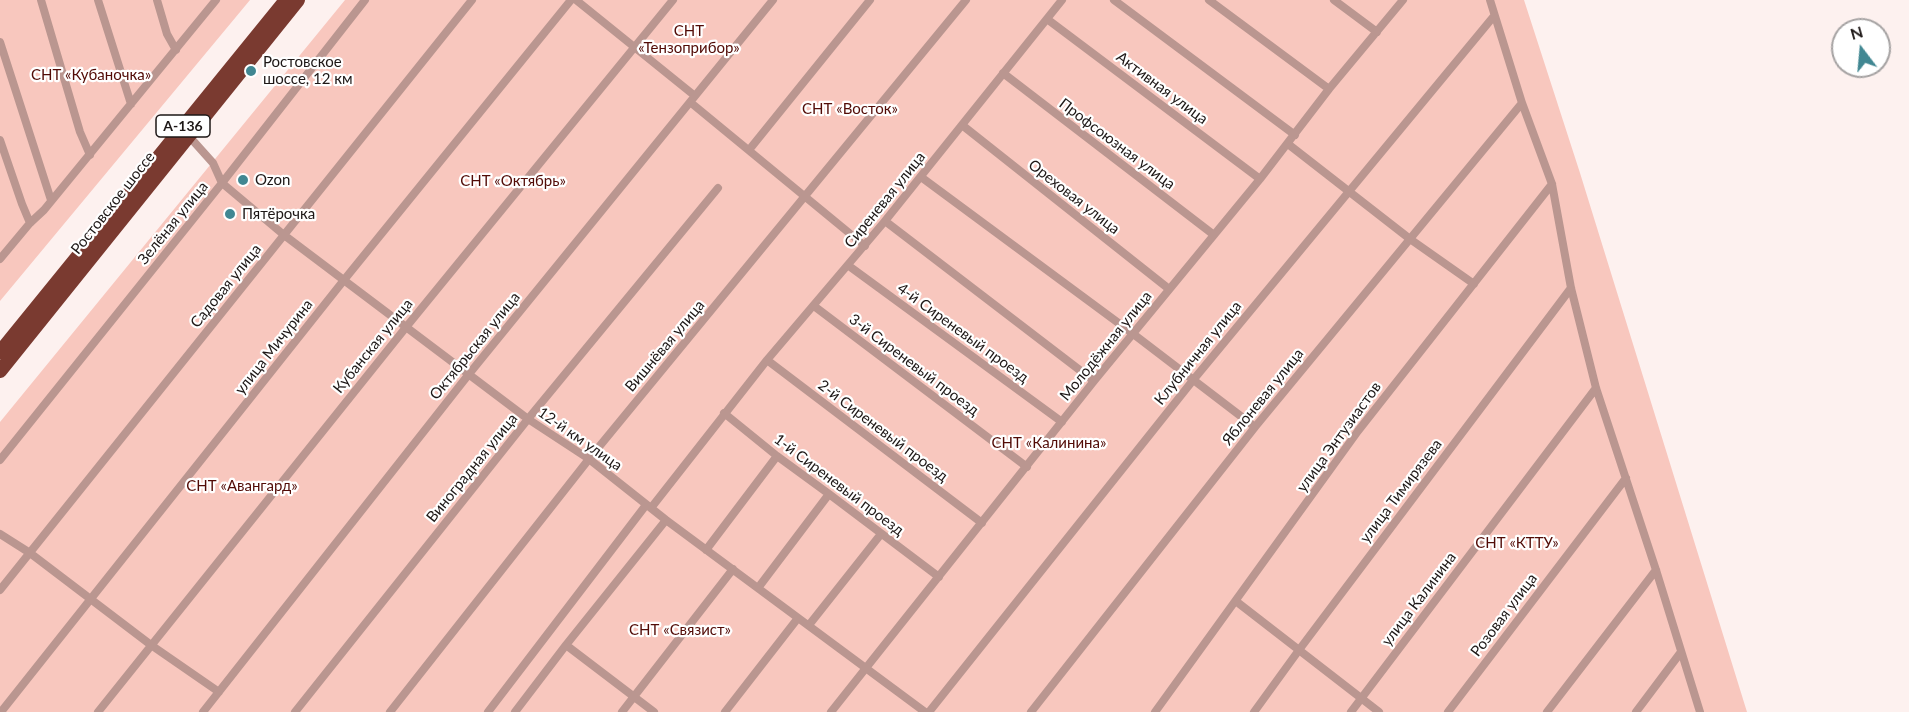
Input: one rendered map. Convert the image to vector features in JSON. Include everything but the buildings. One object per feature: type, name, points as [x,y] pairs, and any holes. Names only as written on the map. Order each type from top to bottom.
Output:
[{"type":"highway","name":"Ростовское шоссе","points":[[0,370],[286,0]]},
{"type":"highway","name":"Ростовское шоссе","points":[[0,352],[298,0]]},
{"type":"street","points":[[41,0],[80,132],[90,155]]},
{"type":"street","points":[[98,0],[131,104]]},
{"type":"street","points":[[157,0],[167,34],[176,50]]},
{"type":"street","points":[[0,259],[90,155],[216,0]]},
{"type":"street","name":"Зелёная улица","points":[[0,460],[365,0]]},
{"type":"street","name":"Садовая улица","points":[[0,590],[472,0]]},
{"type":"street","name":"улица Мичурина","points":[[1,712],[344,280],[571,0]]},
{"type":"street","points":[[576,0],[693,99],[749,150],[865,246]]},
{"type":"street","name":"Кубанская улица","points":[[98,712],[407,326],[673,0]]},
{"type":"street","name":"Октябрьская улица","points":[[203,712],[469,374],[773,0]]},
{"type":"street","points":[[749,150],[870,0]]},
{"type":"street","name":"Вишнёвая улица","points":[[390,712],[589,459],[966,0]]},
{"type":"street","name":"Сиреневая улица","points":[[649,506],[767,360],[849,266],[1062,0]]},
{"type":"street","points":[[1114,0],[1295,135]]},
{"type":"street","points":[[1209,0],[1329,89]]},
{"type":"street","points":[[1334,0],[1377,32]]},
{"type":"street","name":"Молодёжная улица","points":[[831,712],[1132,333],[1260,179],[1329,89],[1403,0]]},
{"type":"street","points":[[1490,0],[1522,103],[1552,184],[1570,288],[1596,388],[1700,712]]},
{"type":"street","name":"Клубничная улица","points":[[927,712],[1194,379],[1494,16]]},
{"type":"street","name":"Активная улица","points":[[1047,19],[1260,179]]},
{"type":"street","points":[[0,42],[51,200]]},
{"type":"street","name":"Профсоюзная улица","points":[[1003,74],[1214,235]]},
{"type":"street","name":"Яблоневая улица","points":[[1031,712],[1255,427],[1522,103]]},
{"type":"street","name":"Ореховая улица","points":[[962,125],[1169,289]]},
{"type":"street","points":[[185,132],[213,163],[222,183]]},
{"type":"street","points":[[0,140],[30,223]]},
{"type":"street","points":[[1288,144],[1410,239],[1474,284]]},
{"type":"street","points":[[921,177],[1194,379],[1255,427]]},
{"type":"street","name":"12-й км улица","points":[[222,183],[284,235],[528,419],[589,459],[706,550],[927,712]]},
{"type":"street","name":"улица Энтузиастов","points":[[1155,712],[1237,602],[1358,431],[1552,184]]},
{"type":"street","name":"Виноградная улица","points":[[295,712],[528,419],[718,188]]},
{"type":"street","points":[[885,221],[1094,381]]},
{"type":"street","name":"4-й Сиреневый проезд","points":[[849,266],[1062,422]]},
{"type":"street","name":"улица Тимирязева","points":[[1254,712],[1570,288]]},
{"type":"street","name":"3-й Сиреневый проезд","points":[[814,306],[1027,467]]},
{"type":"street","name":"2-й Сиреневый проезд","points":[[767,360],[982,523]]},
{"type":"street","name":"улица Калинина","points":[[1351,712],[1596,388]]},
{"type":"street","name":"1-й Сиреневый проезд","points":[[724,413],[777,456],[939,577]]},
{"type":"street","points":[[706,550],[777,456]]},
{"type":"street","name":"Розовая улица","points":[[1448,712],[1626,478]]},
{"type":"street","points":[[758,588],[829,494]]},
{"type":"street","points":[[488,712],[649,506]]},
{"type":"street","points":[[515,712],[666,520]]},
{"type":"street","points":[[0,534],[30,553],[151,645],[219,692]]},
{"type":"street","points":[[809,626],[881,534]]},
{"type":"street","points":[[622,712],[733,569]]},
{"type":"street","points":[[1547,712],[1656,570]]},
{"type":"street","points":[[1237,602],[1379,712]]},
{"type":"street","points":[[725,712],[798,618]]},
{"type":"street","points":[[566,645],[654,712]]},
{"type":"street","points":[[1636,712],[1681,652]]},
{"type":"green space","name":"СНТ «Кубаночка»","points":[[0,0],[250,0],[0,301]]},
{"type":"green space","points":[[345,0],[1524,0],[1747,712],[0,712],[0,422]]},
{"type":"place","name":"Ростовское шоссе, 12 км","points":[[251,71]]},
{"type":"place","name":"Ozon","points":[[243,180]]},
{"type":"place","name":"Пятёрочка","points":[[230,214]]},
{"type":"park label","name":"СНТ «Тензоприбор»","points":[[689,40]]},
{"type":"park label","name":"СНТ «Восток»","points":[[850,109]]},
{"type":"park label","name":"СНТ «Октябрь»","points":[[513,181]]},
{"type":"park label","name":"СНТ «Калинина»","points":[[1049,443]]},
{"type":"park label","name":"СНТ «Авангард»","points":[[242,486]]},
{"type":"park label","name":"СНТ «КТТУ»","points":[[1517,543]]},
{"type":"park label","name":"СНТ «Связист»","points":[[680,630]]}]
